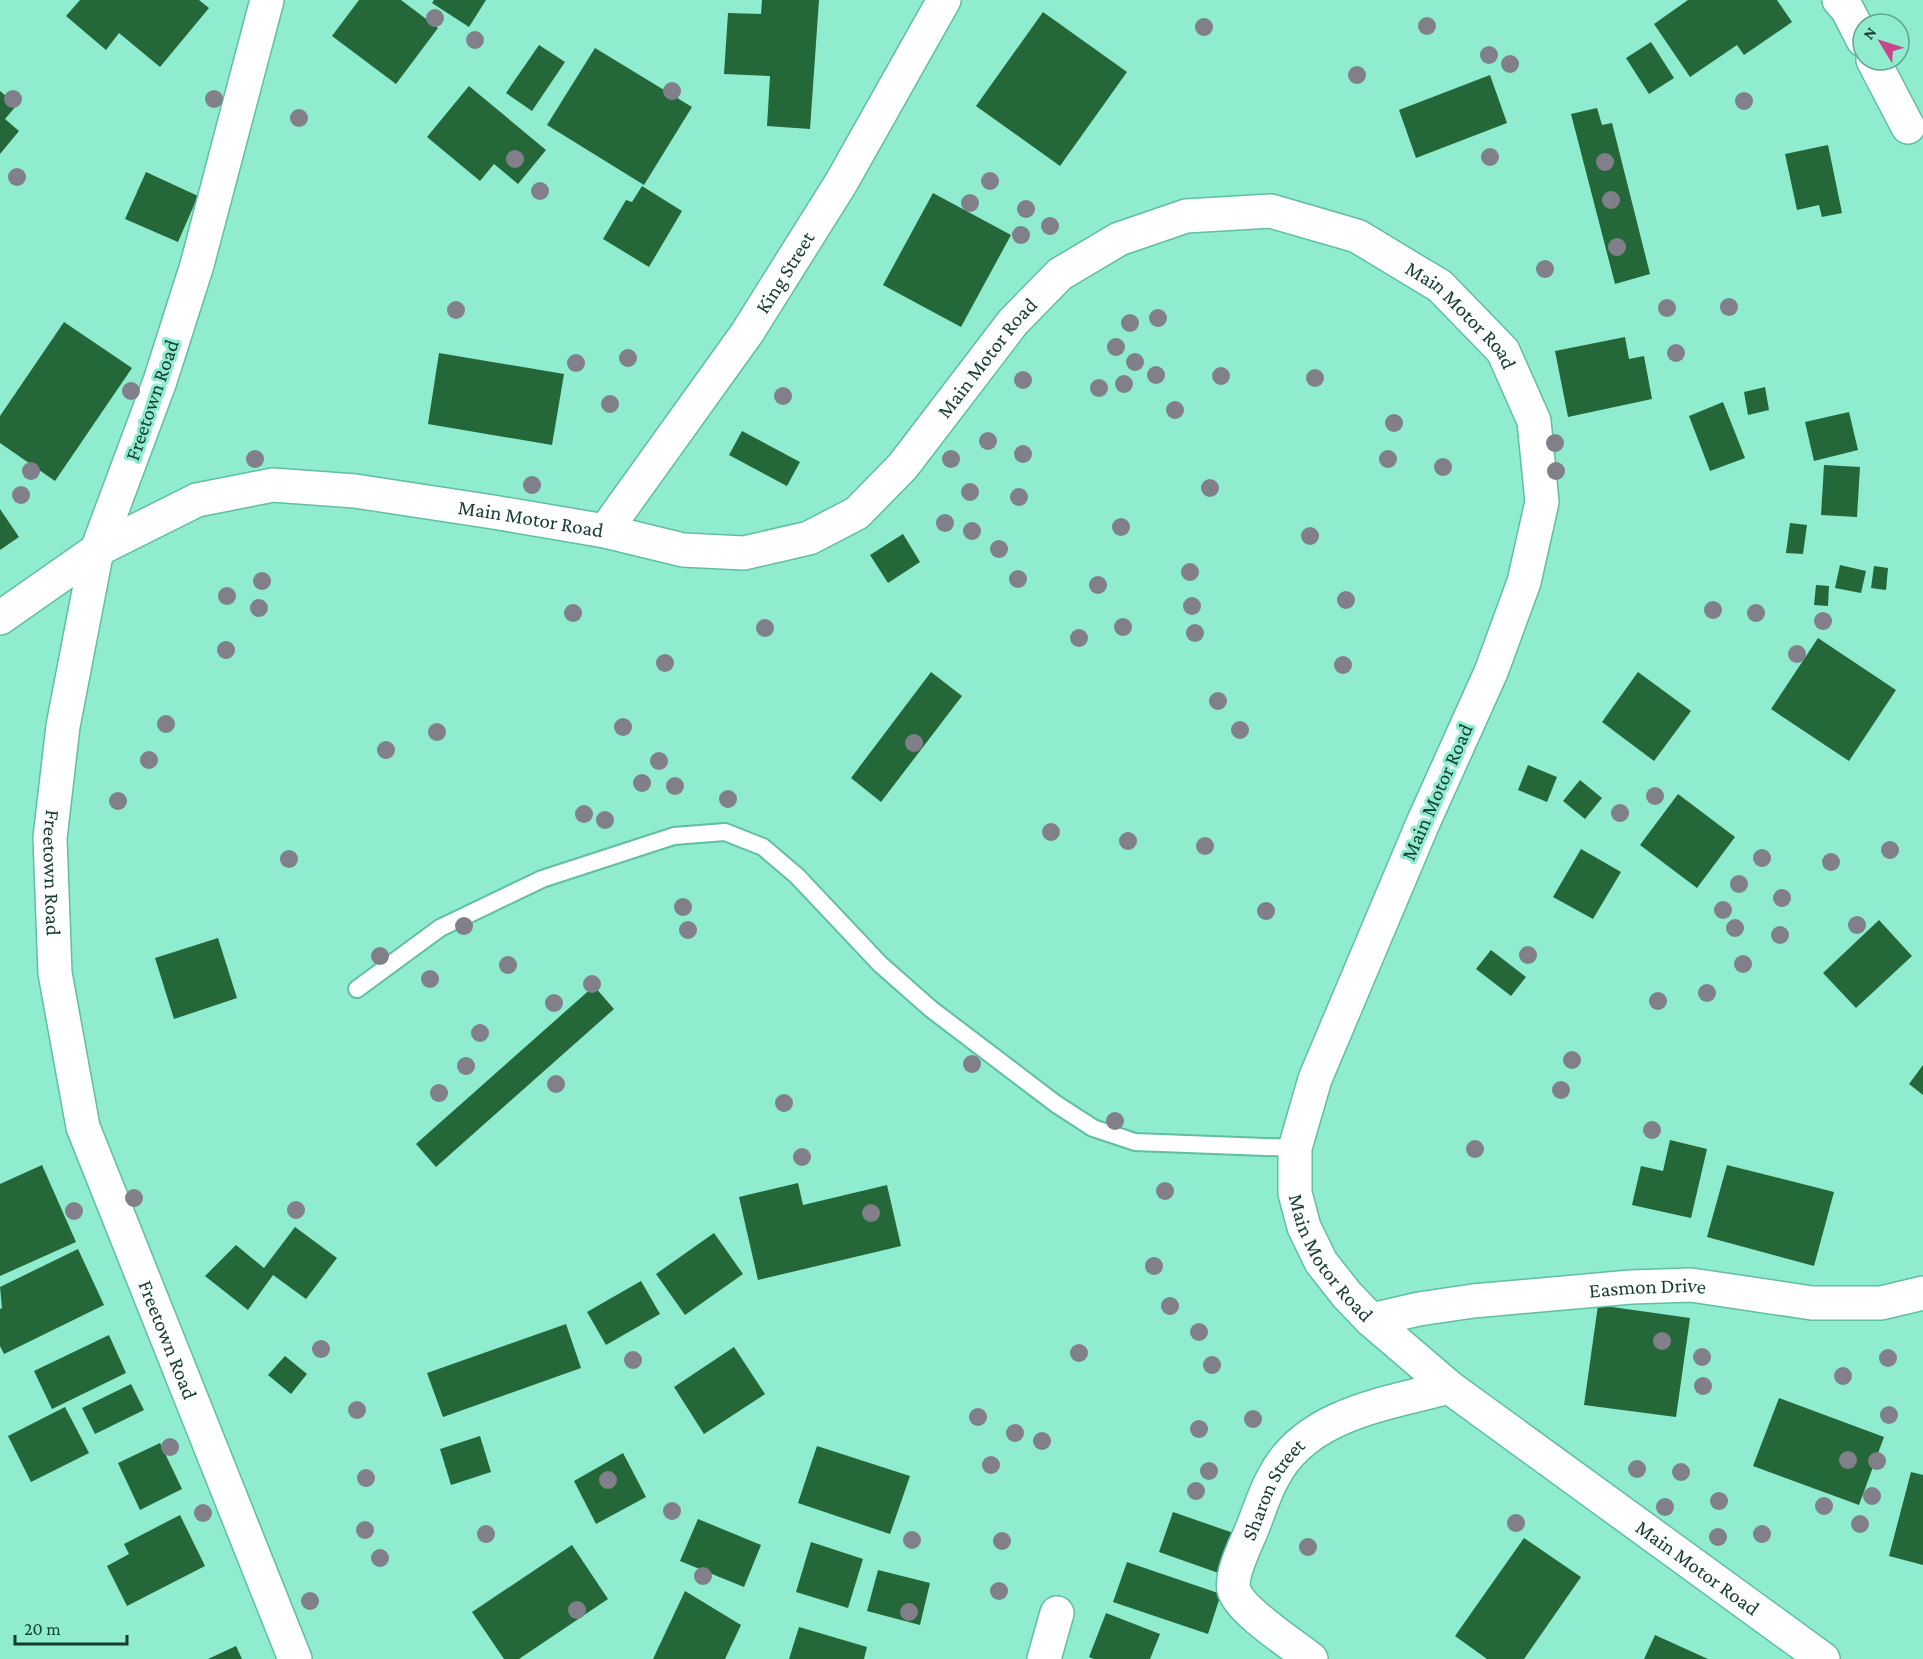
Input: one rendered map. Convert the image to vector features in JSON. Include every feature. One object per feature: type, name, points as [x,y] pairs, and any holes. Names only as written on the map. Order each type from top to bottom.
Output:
[{"type":"main road","name":"Freetown Road","points":[[267,0],[197,265],[160,381],[97,550],[63,726],[50,838],[57,984],[84,1127],[295,1659]]},
{"type":"main road","name":"King Street","points":[[605,531],[747,333],[841,183],[944,0]]},
{"type":"main road","points":[[1839,0],[1851,17]]},
{"type":"main road","points":[[1879,72],[1908,127]]},
{"type":"main road","name":"Main Motor Road","points":[[0,618],[97,550],[197,500],[273,485],[355,491],[605,531],[683,550],[744,553],[809,538],[857,513],[903,466],[1013,322],[1060,273],[1119,239],[1186,216],[1271,212],[1357,236],[1440,286],[1503,351],[1534,421],[1542,502],[1524,582],[1491,672],[1423,823],[1315,1079],[1295,1148],[1295,1193],[1304,1227],[1321,1262],[1347,1295],[1371,1320],[1449,1387],[1823,1659]]},
{"type":"main road","name":"Easmon Drive","points":[[1371,1320],[1419,1309],[1473,1301],[1631,1287],[1691,1286],[1812,1303],[1881,1303],[1923,1293]]},
{"type":"main road","name":"Sharon Street","points":[[1311,1659],[1242,1605],[1234,1588],[1238,1565],[1273,1477],[1296,1446],[1318,1429],[1349,1415],[1449,1387]]},
{"type":"main road","points":[[1044,1659],[1057,1613]]},
{"type":"lane","points":[[357,989],[440,928],[542,879],[674,836],[725,832],[763,848],[797,876],[880,964],[931,1010],[1056,1104],[1093,1128],[1135,1142],[1295,1148]]},
{"type":"building","points":[[80,0],[199,0],[209,8],[160,67],[119,33],[106,50],[66,16]]},
{"type":"building","points":[[359,0],[401,0],[438,28],[396,84],[332,36]]},
{"type":"building","points":[[434,0],[486,0],[469,27],[432,3]]},
{"type":"building","points":[[762,0],[819,0],[810,129],[767,126],[770,76],[724,74],[728,13],[761,14]]},
{"type":"building","points":[[1688,0],[1777,0],[1792,22],[1744,55],[1737,45],[1690,77],[1654,24]]},
{"type":"building","points":[[1043,12],[1127,72],[1060,166],[976,106]]},
{"type":"building","points":[[1651,42],[1674,78],[1649,94],[1626,58]]},
{"type":"building","points":[[539,45],[565,62],[532,111],[506,93]]},
{"type":"building","points":[[595,48],[692,107],[644,185],[547,125]]},
{"type":"building","points":[[1490,75],[1507,123],[1416,158],[1399,110]]},
{"type":"building","points":[[469,86],[546,150],[518,184],[494,164],[480,181],[427,137]]},
{"type":"building","points":[[0,91],[17,105],[5,119],[19,131],[0,154]]},
{"type":"building","points":[[1597,108],[1602,125],[1612,123],[1650,274],[1615,284],[1571,114]]},
{"type":"building","points":[[1828,145],[1842,213],[1822,217],[1819,205],[1797,210],[1785,154]]},
{"type":"building","points":[[146,172],[198,196],[178,242],[125,219]]},
{"type":"building","points":[[642,186],[682,211],[649,267],[603,239],[626,200],[632,202]]},
{"type":"building","points":[[933,193],[1011,235],[961,327],[883,285]]},
{"type":"building","points":[[64,322],[132,368],[55,481],[0,443],[0,416]]},
{"type":"building","points":[[1625,337],[1629,359],[1644,356],[1652,399],[1568,417],[1555,351]]},
{"type":"building","points":[[439,353],[564,374],[552,445],[428,424]]},
{"type":"building","points":[[1765,387],[1769,410],[1748,415],[1744,392]]},
{"type":"building","points":[[1723,402],[1745,458],[1710,471],[1689,416]]},
{"type":"building","points":[[1849,412],[1858,450],[1814,461],[1805,422]]},
{"type":"building","points":[[742,431],[800,462],[787,486],[729,455]]},
{"type":"building","points":[[1824,465],[1860,467],[1857,517],[1821,515]]},
{"type":"building","points":[[0,509],[19,537],[0,550]]},
{"type":"building","points":[[1790,523],[1807,525],[1803,554],[1786,553]]},
{"type":"building","points":[[903,534],[920,562],[888,583],[870,555]]},
{"type":"building","points":[[1840,565],[1866,571],[1861,593],[1835,588]]},
{"type":"building","points":[[1874,566],[1888,568],[1886,590],[1871,588]]},
{"type":"building","points":[[1816,585],[1829,586],[1828,606],[1814,605]]},
{"type":"building","points":[[1818,638],[1896,690],[1849,761],[1771,709]]},
{"type":"building","points":[[931,672],[962,696],[881,802],[851,778]]},
{"type":"building","points":[[1638,672],[1691,711],[1654,761],[1602,722]]},
{"type":"building","points":[[1528,765],[1557,777],[1547,802],[1518,790]]},
{"type":"building","points":[[1580,780],[1602,798],[1585,819],[1563,801]]},
{"type":"building","points":[[1678,794],[1735,837],[1697,888],[1640,845]]},
{"type":"building","points":[[1581,849],[1621,872],[1593,919],[1553,897]]},
{"type":"building","points":[[1879,920],[1912,956],[1856,1008],[1823,973]]},
{"type":"building","points":[[218,938],[237,998],[174,1019],[155,958]]},
{"type":"building","points":[[1491,950],[1526,977],[1511,996],[1476,969]]},
{"type":"building","points":[[594,986],[614,1009],[436,1167],[416,1144]]},
{"type":"building","points":[[1923,1065],[1923,1095],[1909,1084]]},
{"type":"building","points":[[1670,1140],[1707,1149],[1691,1218],[1632,1205],[1641,1166],[1663,1171]]},
{"type":"building","points":[[42,1165],[76,1242],[0,1276],[0,1184]]},
{"type":"building","points":[[1727,1165],[1834,1192],[1814,1266],[1707,1237]]},
{"type":"building","points":[[798,1183],[803,1205],[887,1185],[901,1246],[758,1280],[739,1197]]},
{"type":"building","points":[[295,1227],[337,1258],[306,1299],[273,1275],[248,1310],[205,1276],[236,1245],[264,1268]]},
{"type":"building","points":[[714,1233],[743,1274],[685,1315],[656,1274]]},
{"type":"building","points":[[78,1249],[104,1305],[4,1354],[0,1346],[0,1309],[2,1308],[0,1287]]},
{"type":"building","points":[[641,1281],[660,1314],[606,1345],[587,1312]]},
{"type":"building","points":[[1598,1305],[1690,1318],[1676,1417],[1584,1405]]},
{"type":"building","points":[[566,1324],[581,1368],[443,1417],[427,1373]]},
{"type":"building","points":[[109,1335],[126,1373],[52,1409],[34,1371]]},
{"type":"building","points":[[734,1347],[765,1394],[704,1434],[674,1387]]},
{"type":"building","points":[[285,1356],[307,1374],[291,1394],[268,1375]]},
{"type":"building","points":[[131,1384],[144,1410],[95,1434],[82,1408]]},
{"type":"building","points":[[1779,1398],[1884,1437],[1859,1505],[1753,1466]]},
{"type":"building","points":[[65,1407],[89,1453],[31,1482],[8,1436]]},
{"type":"building","points":[[480,1436],[491,1472],[451,1485],[440,1449]]},
{"type":"building","points":[[160,1443],[182,1489],[140,1510],[118,1463]]},
{"type":"building","points":[[817,1446],[910,1476],[890,1534],[798,1503]]},
{"type":"building","points":[[623,1453],[646,1497],[596,1524],[574,1481]]},
{"type":"building","points":[[1911,1472],[1923,1475],[1923,1565],[1889,1556]]},
{"type":"building","points":[[1173,1512],[1242,1536],[1227,1576],[1159,1552]]},
{"type":"building","points":[[180,1515],[205,1566],[127,1606],[107,1566],[129,1554],[124,1544]]},
{"type":"building","points":[[698,1519],[761,1545],[744,1587],[680,1561]]},
{"type":"building","points":[[1524,1538],[1581,1577],[1524,1659],[1487,1659],[1455,1636]]},
{"type":"building","points":[[811,1542],[863,1559],[848,1608],[796,1592]]},
{"type":"building","points":[[572,1545],[608,1599],[519,1659],[504,1659],[472,1612]]},
{"type":"building","points":[[1127,1562],[1221,1594],[1208,1634],[1113,1602]]},
{"type":"building","points":[[878,1570],[930,1583],[920,1625],[867,1611]]},
{"type":"building","points":[[685,1591],[741,1625],[725,1659],[653,1659]]},
{"type":"building","points":[[1106,1613],[1160,1634],[1150,1659],[1094,1659],[1089,1657]]},
{"type":"building","points":[[799,1627],[867,1647],[864,1659],[789,1659]]},
{"type":"building","points":[[1655,1635],[1708,1659],[1644,1659]]},
{"type":"building","points":[[236,1646],[242,1659],[208,1659]]}]
